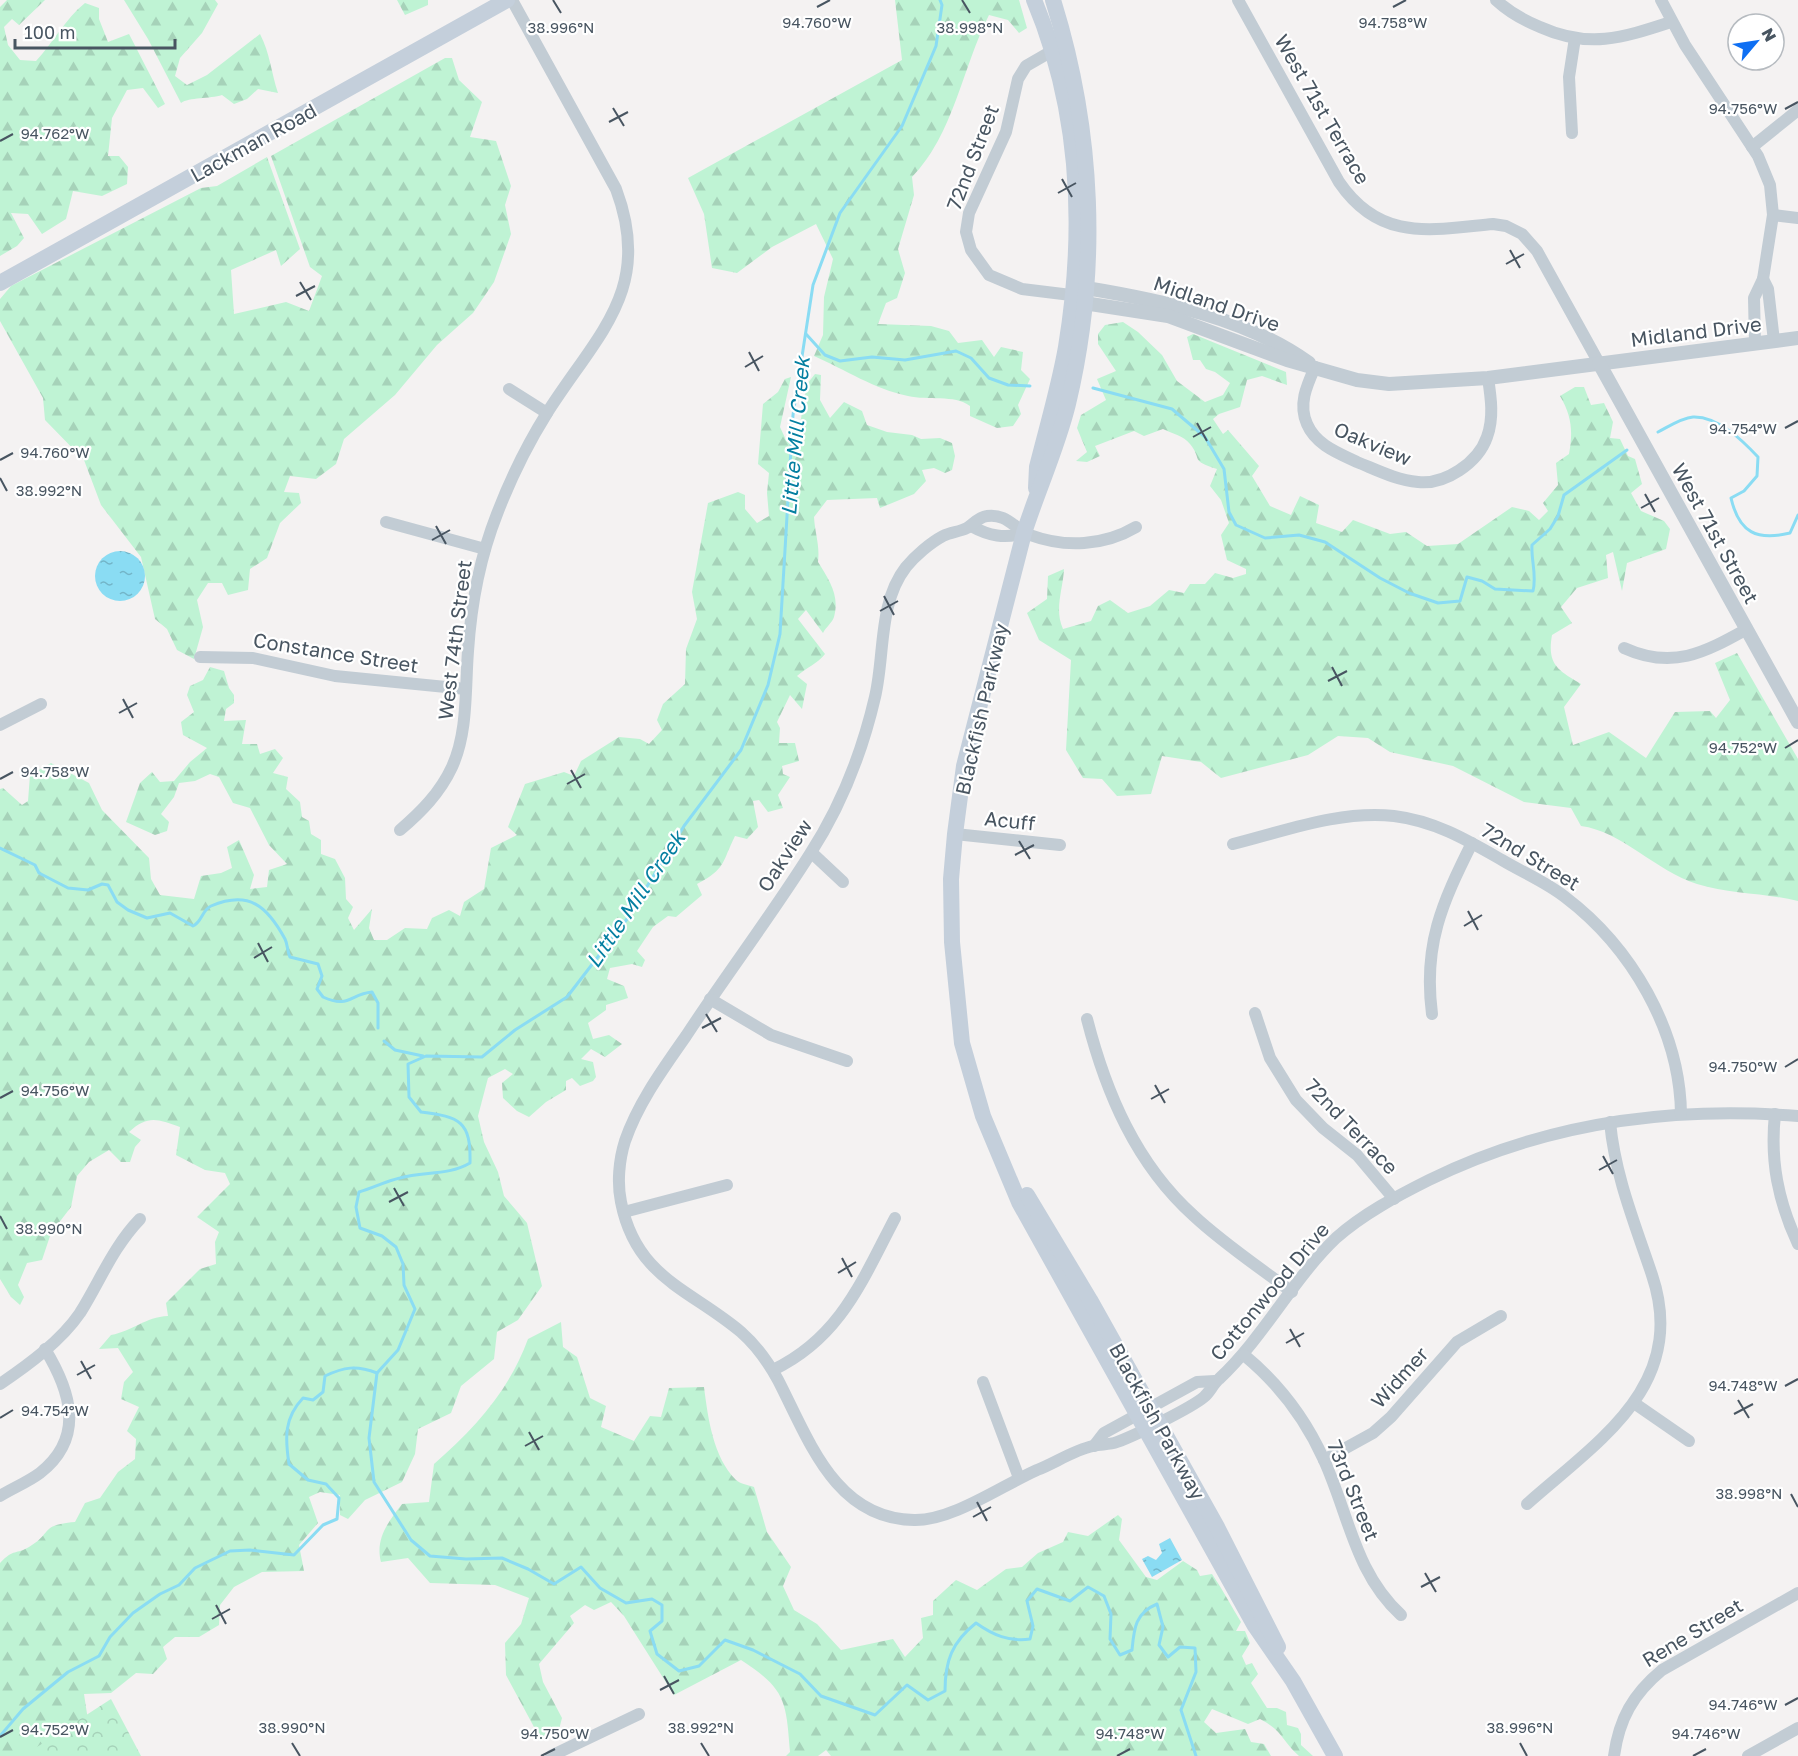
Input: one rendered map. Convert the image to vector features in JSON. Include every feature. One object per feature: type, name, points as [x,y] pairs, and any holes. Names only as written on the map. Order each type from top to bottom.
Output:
[{"type":"main road","name":"Lackman Road","points":[[0,283],[507,0]]},
{"type":"main road","name":"Blackfish Parkway","points":[[1034,0],[1052,51],[1069,124],[1076,176],[1080,295]]},
{"type":"main road","name":"Blackfish Parkway","points":[[1053,0],[1065,38],[1083,124],[1090,209],[1080,295],[1037,467],[1036,496],[1024,533],[964,766],[951,879],[952,942],[962,1043],[983,1116],[1019,1202],[1148,1418],[1255,1626],[1293,1681],[1335,1756]]},
{"type":"street","name":"West 74th Street","points":[[400,830],[438,791],[452,767],[460,743],[471,620],[485,549],[507,489],[547,413],[601,336],[614,311],[628,267],[630,245],[627,217],[616,189],[512,0]]},
{"type":"street","name":"West 71st Terrace","points":[[1238,0],[1339,182],[1353,201],[1376,219],[1412,230],[1493,224],[1506,226],[1522,234],[1536,251],[1599,363]]},
{"type":"street","points":[[1496,0],[1516,16],[1532,24],[1575,38],[1589,40],[1624,37],[1671,22]]},
{"type":"street","points":[[1661,0],[1671,22],[1752,147],[1770,184],[1773,215],[1763,279],[1754,298],[1755,343]]},
{"type":"street","points":[[1572,133],[1569,94],[1575,38]]},
{"type":"street","name":"72nd Street","points":[[1052,51],[1032,62],[1022,72],[1006,132],[969,213],[966,232],[971,250],[989,275],[1022,289],[1080,295]]},
{"type":"street","points":[[1752,147],[1798,111]]},
{"type":"street","points":[[1773,215],[1798,218]]},
{"type":"street","points":[[1763,279],[1768,289],[1774,341]]},
{"type":"street","name":"Midland Drive","points":[[1080,295],[1168,316],[1287,360],[1357,380],[1389,384],[1488,378],[1798,338]]},
{"type":"street","name":"West 71st Street","points":[[1599,363],[1798,722]]},
{"type":"street","name":"Oakview","points":[[1315,367],[1303,396],[1303,409],[1308,427],[1319,441],[1331,450],[1392,477],[1420,483],[1455,473],[1483,445],[1492,412],[1488,378]]},
{"type":"street","points":[[509,389],[547,413]]},
{"type":"street","name":"Oakview","points":[[772,1371],[767,1360],[739,1330],[678,1290],[643,1256],[624,1212],[619,1180],[622,1148],[652,1085],[812,853],[854,771],[875,696],[888,605],[905,569],[922,551],[943,536],[971,526],[980,518],[988,516],[1010,520],[1024,533],[1064,542],[1097,543],[1122,535],[1136,527]]},
{"type":"street","points":[[386,522],[485,549]]},
{"type":"street","name":"Oakview","points":[[971,526],[984,533],[1010,538],[1024,533]]},
{"type":"street","points":[[1624,648],[1642,657],[1664,659],[1689,657],[1747,629]]},
{"type":"street","name":"Constance Street","points":[[200,657],[254,658],[335,676],[466,689]]},
{"type":"street","points":[[0,725],[41,704]]},
{"type":"street","name":"72nd Street","points":[[1233,844],[1319,822],[1368,814],[1429,823],[1472,843],[1563,895],[1609,938],[1627,960],[1646,990],[1670,1048],[1678,1078],[1681,1114]]},
{"type":"street","name":"Acuff","points":[[955,834],[1060,845]]},
{"type":"street","points":[[1432,1014],[1429,972],[1434,936],[1443,902],[1472,843]]},
{"type":"street","points":[[812,853],[843,882]]},
{"type":"street","points":[[710,999],[771,1035],[847,1061]]},
{"type":"street","name":"72nd Terrace","points":[[1255,1013],[1270,1058],[1296,1100],[1323,1128],[1357,1155],[1394,1198]]},
{"type":"street","points":[[1087,1019],[1099,1065],[1119,1112],[1148,1164],[1193,1215],[1292,1292]]},
{"type":"street","name":"Cottonwood Drive","points":[[772,1371],[827,1473],[844,1494],[865,1509],[890,1518],[919,1521],[940,1517],[1019,1478],[1094,1446],[1104,1433],[1203,1398],[1215,1381],[1244,1355],[1337,1238],[1394,1198],[1454,1168],[1510,1147],[1567,1130],[1610,1122],[1681,1114],[1746,1112],[1798,1116]]},
{"type":"street","points":[[1775,1114],[1773,1132],[1776,1185],[1783,1211],[1798,1244]]},
{"type":"street","points":[[1527,1504],[1622,1420],[1644,1390],[1658,1348],[1658,1296],[1622,1187],[1610,1122]]},
{"type":"street","points":[[624,1212],[728,1185]]},
{"type":"street","points":[[772,1371],[808,1350],[840,1319],[895,1218]]},
{"type":"street","points":[[0,1384],[45,1349],[79,1313],[122,1238],[140,1219]]},
{"type":"street","name":"Widmer","points":[[1324,1460],[1372,1433],[1392,1418],[1457,1342],[1501,1316]]},
{"type":"street","points":[[0,1496],[53,1462],[62,1449],[67,1434],[70,1402],[59,1373],[45,1349]]},
{"type":"street","name":"73rd Street","points":[[1244,1355],[1270,1378],[1288,1401],[1324,1460],[1361,1560],[1383,1599],[1401,1615]]},
{"type":"street","points":[[983,1382],[1019,1478]]},
{"type":"street","points":[[1634,1403],[1689,1441]]},
{"type":"street","name":"Rene Street","points":[[1614,1756],[1616,1738],[1624,1715],[1644,1684],[1662,1670],[1798,1593]]},
{"type":"street","points":[[551,1756],[639,1714]]},
{"type":"street","points":[[1748,1756],[1798,1728]]},
{"type":"green space","points":[[7,0],[45,0],[19,25],[12,19],[4,27],[8,45],[20,60],[36,61],[71,16],[85,3],[99,8],[99,19],[108,42],[129,34],[165,104],[158,108],[143,88],[127,90],[112,118],[108,156],[119,156],[128,167],[127,184],[102,196],[73,191],[66,219],[42,234],[28,214],[11,213],[24,238],[17,246],[0,256],[0,7]]},
{"type":"green space","points":[[124,0],[215,0],[218,4],[202,33],[180,58],[175,76],[187,85],[207,75],[260,34],[278,93],[258,89],[247,99],[234,104],[222,95],[181,103],[148,39]]},
{"type":"green space","points":[[397,0],[428,0],[428,5],[405,15]]},
{"type":"green space","points":[[895,0],[1019,0],[1027,28],[1019,33],[1008,20],[989,15],[948,121],[926,160],[912,177],[914,195],[898,249],[905,273],[897,298],[886,303],[878,324],[931,326],[949,331],[958,343],[982,340],[994,357],[1001,347],[1023,352],[1021,370],[1030,379],[1018,405],[1021,414],[1013,426],[997,428],[970,416],[970,406],[964,402],[916,397],[883,389],[814,356],[823,335],[824,297],[833,259],[816,224],[772,247],[737,273],[712,268],[704,214],[688,178],[902,60]]},
{"type":"green space","points":[[445,58],[452,58],[459,80],[482,102],[470,137],[496,141],[511,186],[505,205],[511,234],[494,282],[473,313],[437,345],[395,395],[344,439],[336,464],[316,479],[290,476],[284,492],[299,493],[301,503],[280,523],[267,558],[250,569],[248,590],[228,595],[222,583],[208,583],[197,600],[203,627],[194,659],[177,650],[167,629],[155,619],[141,557],[101,505],[84,460],[45,420],[43,398],[0,321],[0,299],[11,286],[201,188],[217,186],[267,157],[300,249],[281,266],[276,250],[231,270],[234,314],[286,302],[309,311],[322,276],[310,267],[271,156]]},
{"type":"green space","points":[[1123,322],[1138,332],[1162,355],[1177,381],[1205,402],[1223,395],[1230,383],[1215,372],[1206,369],[1200,360],[1193,360],[1187,337],[1193,334],[1286,372],[1287,385],[1262,376],[1247,380],[1240,407],[1219,414],[1213,419],[1223,434],[1228,430],[1259,466],[1252,476],[1270,506],[1291,515],[1300,496],[1319,505],[1316,523],[1342,532],[1353,520],[1390,534],[1406,532],[1427,546],[1458,544],[1512,507],[1529,511],[1539,520],[1548,511],[1543,503],[1558,485],[1556,463],[1569,454],[1570,424],[1567,410],[1560,396],[1575,387],[1584,387],[1591,405],[1604,403],[1613,422],[1610,438],[1620,439],[1628,456],[1635,459],[1642,484],[1631,493],[1641,511],[1664,521],[1670,529],[1666,549],[1627,563],[1622,591],[1613,552],[1606,555],[1608,578],[1577,588],[1561,607],[1572,623],[1552,635],[1551,653],[1560,670],[1581,684],[1564,707],[1573,745],[1609,732],[1646,758],[1675,712],[1710,711],[1716,718],[1730,700],[1715,663],[1737,653],[1798,759],[1798,901],[1697,884],[1667,870],[1610,835],[1581,826],[1571,808],[1524,802],[1453,766],[1390,752],[1368,738],[1338,736],[1308,755],[1221,778],[1201,762],[1162,756],[1151,794],[1117,796],[1102,779],[1083,778],[1066,750],[1071,660],[1039,640],[1027,613],[1047,599],[1048,576],[1064,569],[1059,607],[1063,629],[1091,621],[1098,606],[1110,600],[1128,613],[1150,606],[1169,590],[1184,593],[1190,584],[1205,584],[1215,573],[1233,578],[1246,574],[1246,569],[1227,560],[1221,535],[1229,523],[1221,500],[1210,486],[1217,469],[1200,461],[1194,449],[1184,439],[1163,429],[1144,436],[1134,431],[1095,446],[1100,456],[1087,462],[1076,461],[1087,452],[1077,428],[1081,415],[1106,400],[1097,379],[1116,371],[1098,344],[1098,334],[1105,325]]},
{"type":"green space","points":[[815,374],[821,375],[820,400],[830,418],[844,402],[862,411],[867,425],[887,432],[912,435],[921,439],[940,438],[952,443],[955,456],[952,470],[945,473],[934,468],[922,470],[926,481],[914,494],[880,508],[877,498],[827,500],[814,517],[818,562],[832,588],[836,602],[833,619],[823,633],[806,610],[798,619],[825,654],[797,676],[807,684],[802,709],[790,695],[777,722],[780,728],[779,743],[795,743],[799,761],[782,766],[783,774],[790,777],[778,795],[783,808],[768,812],[759,800],[753,801],[758,827],[747,839],[735,836],[722,864],[713,874],[697,884],[702,895],[676,917],[668,916],[653,927],[637,951],[645,960],[642,967],[632,964],[610,968],[607,979],[624,986],[628,998],[606,1005],[606,1010],[588,1023],[593,1039],[609,1035],[622,1044],[605,1057],[591,1049],[581,1059],[593,1062],[596,1077],[593,1081],[580,1086],[572,1078],[566,1081],[566,1090],[546,1102],[529,1117],[517,1111],[503,1098],[502,1083],[513,1074],[505,1069],[488,1078],[478,1116],[484,1142],[498,1172],[504,1196],[527,1223],[542,1286],[518,1320],[497,1332],[494,1359],[461,1386],[451,1413],[418,1429],[415,1454],[402,1482],[365,1500],[348,1519],[340,1515],[340,1495],[320,1492],[309,1497],[318,1523],[299,1545],[304,1571],[262,1572],[234,1587],[220,1605],[219,1625],[199,1637],[175,1637],[163,1647],[167,1659],[153,1674],[136,1673],[111,1693],[84,1694],[89,1727],[50,1756],[0,1756],[0,1563],[12,1553],[36,1542],[56,1525],[75,1522],[85,1503],[100,1498],[118,1472],[135,1459],[136,1439],[127,1431],[139,1407],[121,1399],[124,1382],[133,1372],[118,1348],[99,1349],[111,1335],[152,1319],[168,1316],[166,1303],[200,1269],[216,1264],[215,1242],[219,1232],[197,1217],[230,1184],[225,1173],[205,1170],[176,1155],[180,1127],[153,1120],[142,1123],[129,1132],[141,1140],[135,1147],[130,1162],[121,1162],[109,1150],[89,1162],[77,1176],[71,1207],[51,1233],[42,1260],[27,1263],[18,1285],[24,1297],[20,1305],[11,1297],[0,1279],[0,789],[3,788],[22,805],[28,801],[30,775],[51,763],[89,783],[102,810],[149,858],[151,879],[160,895],[194,899],[201,876],[221,873],[232,868],[227,847],[239,840],[254,875],[250,889],[267,887],[269,870],[287,864],[269,845],[250,808],[233,803],[219,777],[210,774],[195,781],[179,783],[174,797],[161,814],[169,822],[167,831],[155,835],[126,822],[140,783],[152,772],[160,782],[174,781],[190,762],[207,748],[183,735],[181,722],[194,712],[187,695],[190,686],[203,680],[210,667],[224,671],[229,688],[234,695],[234,703],[226,709],[224,721],[246,720],[242,744],[257,744],[260,754],[275,749],[283,758],[273,773],[288,777],[286,789],[300,802],[302,817],[309,821],[311,834],[321,840],[321,854],[335,859],[345,878],[346,899],[353,907],[348,918],[354,930],[372,909],[369,928],[374,940],[387,940],[405,928],[427,929],[432,918],[449,910],[460,916],[464,902],[484,889],[491,848],[517,835],[508,827],[525,784],[564,772],[574,776],[581,761],[619,737],[640,739],[649,744],[662,730],[657,720],[663,704],[685,684],[686,649],[697,619],[692,592],[708,503],[738,492],[745,495],[745,509],[757,523],[769,516],[767,493],[769,473],[758,464],[763,404],[778,392],[785,379],[791,377],[780,427],[786,440],[798,436],[807,384]]},
{"type":"green space","points":[[561,1322],[563,1347],[577,1357],[590,1398],[606,1406],[601,1427],[634,1441],[650,1416],[661,1417],[669,1388],[704,1387],[713,1436],[722,1460],[736,1480],[754,1487],[767,1532],[791,1567],[783,1586],[794,1610],[817,1624],[841,1650],[893,1639],[905,1657],[923,1638],[921,1618],[933,1615],[933,1601],[956,1580],[977,1590],[1006,1569],[1022,1567],[1038,1553],[1063,1542],[1068,1532],[1088,1536],[1118,1515],[1122,1519],[1119,1540],[1146,1577],[1157,1580],[1183,1561],[1197,1570],[1200,1576],[1212,1574],[1241,1622],[1236,1631],[1245,1631],[1250,1643],[1242,1656],[1246,1665],[1252,1663],[1258,1674],[1251,1683],[1267,1708],[1277,1708],[1286,1712],[1287,1725],[1298,1728],[1301,1734],[1301,1745],[1313,1756],[1299,1756],[1278,1732],[1260,1719],[1248,1724],[1212,1709],[1204,1722],[1216,1733],[1245,1729],[1251,1742],[1264,1744],[1271,1756],[831,1756],[826,1750],[818,1756],[786,1756],[790,1752],[785,1708],[775,1688],[767,1679],[741,1660],[674,1695],[624,1616],[611,1602],[594,1610],[585,1605],[570,1616],[574,1623],[539,1664],[543,1682],[562,1718],[557,1737],[541,1740],[506,1675],[505,1643],[521,1624],[529,1598],[495,1585],[430,1583],[408,1558],[381,1562],[380,1546],[384,1531],[402,1504],[429,1502],[434,1464],[489,1408],[511,1375],[528,1339]]},
{"type":"green space","points":[[111,1699],[141,1756],[23,1756]]},
{"type":"water","points":[[115,551],[125,551],[138,558],[145,571],[145,581],[138,594],[125,601],[115,601],[106,597],[99,590],[95,581],[95,571],[99,562],[106,555]]},
{"type":"water","points":[[1170,1538],[1182,1560],[1152,1577],[1142,1559],[1148,1556],[1156,1560],[1162,1553],[1159,1544]]},
{"type":"waterway","name":"Little Mill Creek","points":[[0,1736],[23,1709],[68,1672],[99,1656],[110,1637],[133,1613],[160,1594],[179,1585],[195,1568],[230,1551],[250,1550],[294,1555],[323,1525],[337,1519],[339,1498],[326,1484],[308,1480],[289,1464],[287,1446],[289,1421],[303,1398],[313,1400],[323,1392],[325,1376],[350,1368],[377,1373],[398,1350],[415,1309],[404,1285],[403,1264],[396,1247],[382,1236],[360,1228],[356,1207],[359,1192],[395,1179],[444,1172],[470,1163],[468,1138],[460,1124],[445,1116],[421,1112],[409,1097],[408,1064],[426,1056],[482,1057],[515,1030],[567,997],[627,919],[684,826],[741,750],[768,685],[780,634],[793,415],[813,285],[840,213],[902,126],[936,46],[942,5],[940,0]]},
{"type":"waterway","points":[[806,334],[825,355],[840,361],[872,357],[905,360],[956,351],[971,358],[989,378],[1008,385],[1030,386]]},
{"type":"waterway","points":[[1093,388],[1172,409],[1205,437],[1224,469],[1229,512],[1236,525],[1265,538],[1299,535],[1325,542],[1380,578],[1409,593],[1438,603],[1460,601],[1467,577],[1482,581],[1495,589],[1533,591],[1532,545],[1550,529],[1558,516],[1564,495],[1627,450]]},
{"type":"waterway","points":[[1658,432],[1684,419],[1702,418],[1721,425],[1758,457],[1757,476],[1744,491],[1731,498],[1739,519],[1751,532],[1768,536],[1790,533],[1798,515]]},
{"type":"waterway","points":[[0,848],[35,865],[39,873],[68,888],[88,890],[102,884],[108,885],[117,902],[128,910],[147,918],[170,913],[193,926],[206,910],[224,901],[236,900],[255,904],[264,910],[278,927],[286,941],[290,957],[318,964],[322,976],[317,989],[323,997],[339,1002],[372,992],[378,1003],[378,1028]]},
{"type":"waterway","points":[[384,1041],[395,1050],[423,1056]]},
{"type":"waterway","points":[[377,1373],[369,1438],[374,1482],[411,1540],[430,1556],[466,1559],[502,1558],[554,1584],[581,1567],[600,1588],[626,1603],[652,1599],[662,1605],[662,1621],[650,1631],[657,1654],[679,1671],[699,1666],[725,1640],[753,1650],[800,1674],[821,1696],[875,1715],[907,1685],[928,1700],[945,1691],[948,1661],[961,1637],[976,1623],[1002,1637],[1030,1639],[1033,1626],[1027,1601],[1037,1589],[1070,1601],[1088,1587],[1104,1596],[1111,1614],[1110,1639],[1120,1655],[1132,1650],[1137,1622],[1144,1612],[1157,1604],[1163,1627],[1159,1645],[1168,1657],[1180,1647],[1195,1648],[1196,1672],[1181,1710],[1196,1756]]}]
